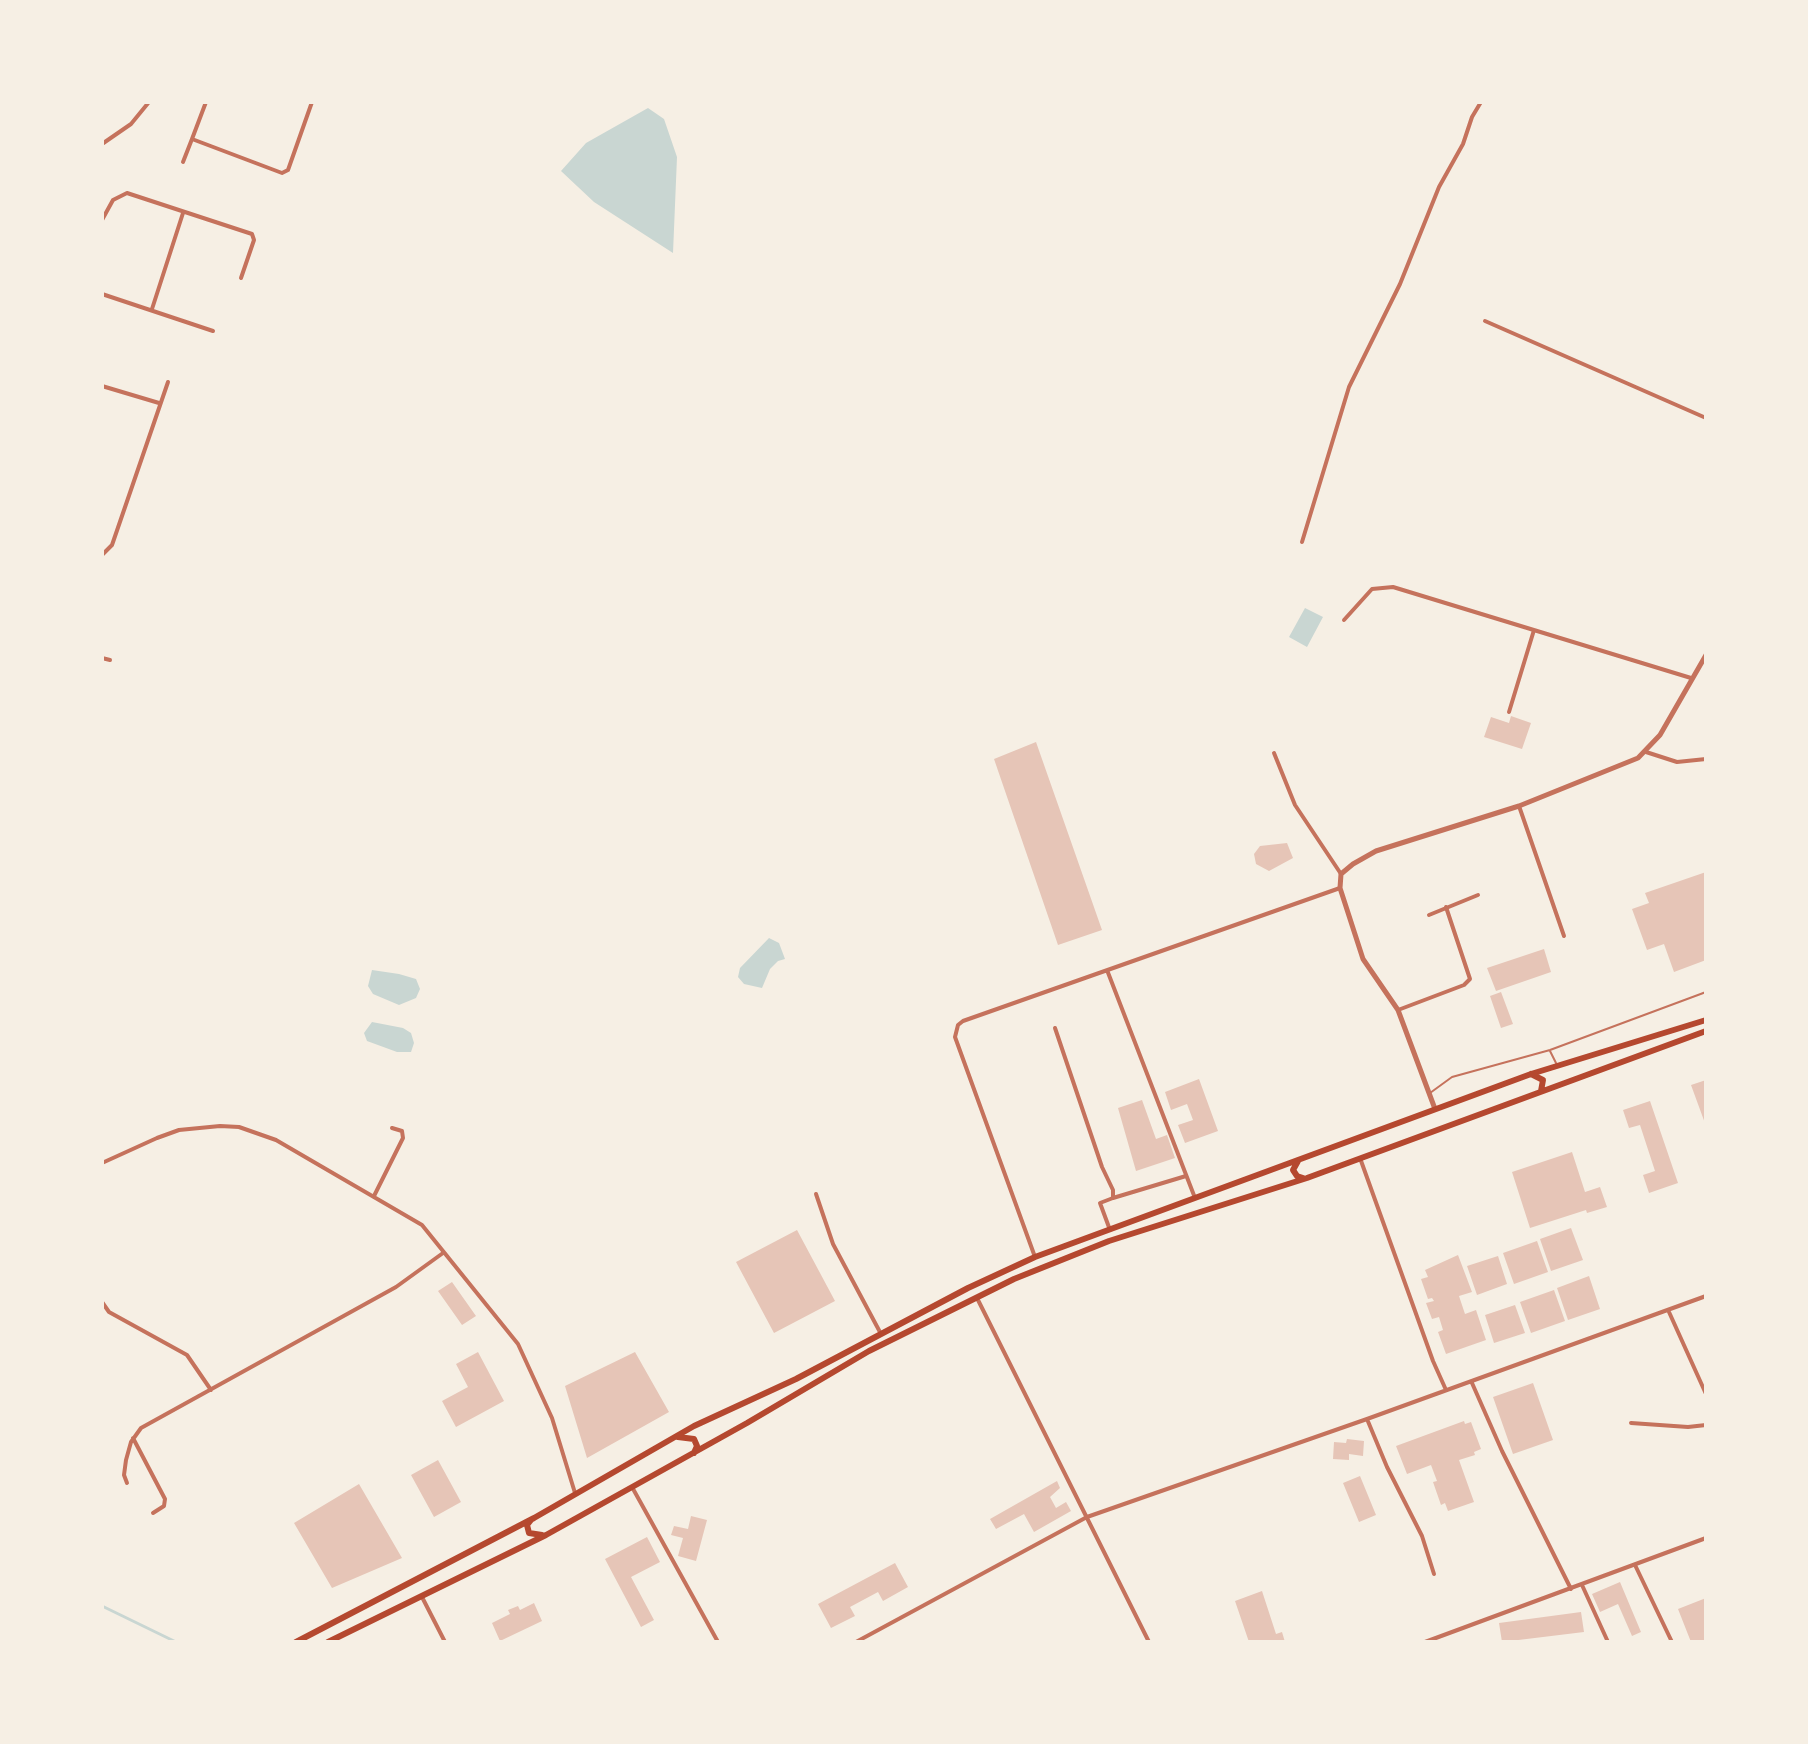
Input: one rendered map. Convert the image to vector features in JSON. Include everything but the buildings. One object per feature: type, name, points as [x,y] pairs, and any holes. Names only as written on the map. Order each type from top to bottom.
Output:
[{"type":"main road","points":[[296,1642],[534,1518],[678,1437],[968,1288],[1035,1257],[1531,1074],[1706,1020]]},
{"type":"main road","points":[[328,1642],[546,1535],[869,1351],[976,1296],[1109,1241],[1307,1178],[1706,1031]]},
{"type":"main road","points":[[1531,1074],[1544,1083],[1537,1094]]},
{"type":"main road","points":[[1302,1158],[1293,1170],[1300,1178],[1307,1178]]},
{"type":"main road","points":[[678,1437],[694,1439],[697,1446],[694,1453]]},
{"type":"main road","points":[[534,1518],[527,1525],[529,1533],[546,1535]]},
{"type":"street","points":[[102,144],[131,124],[149,102]]},
{"type":"street","points":[[183,162],[206,102]]},
{"type":"street","points":[[192,139],[278,173],[286,172],[312,102]]},
{"type":"street","points":[[1302,542],[1349,387],[1400,284],[1439,187],[1458,154],[1481,102]]},
{"type":"street","points":[[102,220],[113,200],[127,193],[252,234],[254,240],[241,278]]},
{"type":"street","points":[[152,309],[183,213]]},
{"type":"street","points":[[102,294],[213,331]]},
{"type":"street","points":[[1485,321],[1706,418]]},
{"type":"street","points":[[102,555],[112,545],[168,382]]},
{"type":"street","points":[[102,386],[159,403]]},
{"type":"street","points":[[1344,620],[1372,589],[1393,587],[1691,678]]},
{"type":"street","points":[[1509,712],[1534,630]]},
{"type":"street","points":[[1341,874],[1376,851],[1519,806],[1615,768],[1646,752],[1660,735],[1706,655]]},
{"type":"street","points":[[102,658],[110,660]]},
{"type":"street","points":[[1646,752],[1677,762],[1706,759]]},
{"type":"street","points":[[1274,753],[1295,805],[1341,874],[1340,888],[1363,959],[1398,1010],[1435,1109]]},
{"type":"street","points":[[1519,806],[1564,936]]},
{"type":"street","points":[[1035,1257],[955,1033],[963,1021],[1340,888]]},
{"type":"street","points":[[1429,915],[1478,895]]},
{"type":"street","points":[[1398,1010],[1464,985],[1470,979],[1446,907]]},
{"type":"street","points":[[1107,970],[1195,1198]]},
{"type":"street","points":[[1055,1028],[1102,1167],[1113,1190],[1113,1198]]},
{"type":"street","points":[[102,1163],[179,1130],[239,1127],[276,1140],[422,1225],[518,1344],[552,1418],[576,1495]]},
{"type":"street","points":[[374,1196],[403,1138],[402,1131],[392,1128]]},
{"type":"street","points":[[1360,1158],[1446,1390]]},
{"type":"street","points":[[1110,1230],[1100,1203],[1186,1176]]},
{"type":"street","points":[[816,1194],[833,1244],[881,1334]]},
{"type":"street","points":[[127,1483],[124,1468],[133,1438],[141,1428],[396,1287],[443,1253]]},
{"type":"street","points":[[976,1296],[1149,1642]]},
{"type":"street","points":[[856,1642],[1087,1517],[1706,1296]]},
{"type":"street","points":[[102,1302],[109,1312],[187,1355],[211,1390]]},
{"type":"street","points":[[1669,1311],[1706,1394]]},
{"type":"street","points":[[1471,1382],[1571,1589]]},
{"type":"street","points":[[1367,1419],[1422,1536],[1434,1574]]},
{"type":"street","points":[[1631,1423],[1688,1427],[1706,1425]]},
{"type":"street","points":[[133,1438],[165,1499],[164,1506],[153,1513]]},
{"type":"street","points":[[632,1487],[718,1642]]},
{"type":"street","points":[[1425,1642],[1706,1538]]},
{"type":"street","points":[[1635,1565],[1672,1642]]},
{"type":"street","points":[[1582,1585],[1608,1642]]},
{"type":"street","points":[[422,1597],[445,1642]]},
{"type":"lane","points":[[1428,1094],[1452,1077],[1550,1050],[1706,992]]},
{"type":"lane","points":[[1550,1050],[1558,1067]]},
{"type":"shaded area","points":[[648,108],[664,119],[677,157],[673,253],[594,202],[561,171],[586,143]]},
{"type":"shaded area","points":[[1305,608],[1323,617],[1307,647],[1289,637]]},
{"type":"shaded area","points":[[769,938],[779,943],[785,959],[770,969],[762,988],[744,984],[738,977],[740,968]]},
{"type":"shaded area","points":[[372,970],[416,979],[420,989],[416,998],[399,1005],[373,994],[368,986]]},
{"type":"shaded area","points":[[372,1022],[403,1028],[411,1033],[414,1043],[411,1052],[397,1052],[367,1041],[364,1033]]},
{"type":"waterway","points":[[102,1606],[176,1642]]}]
